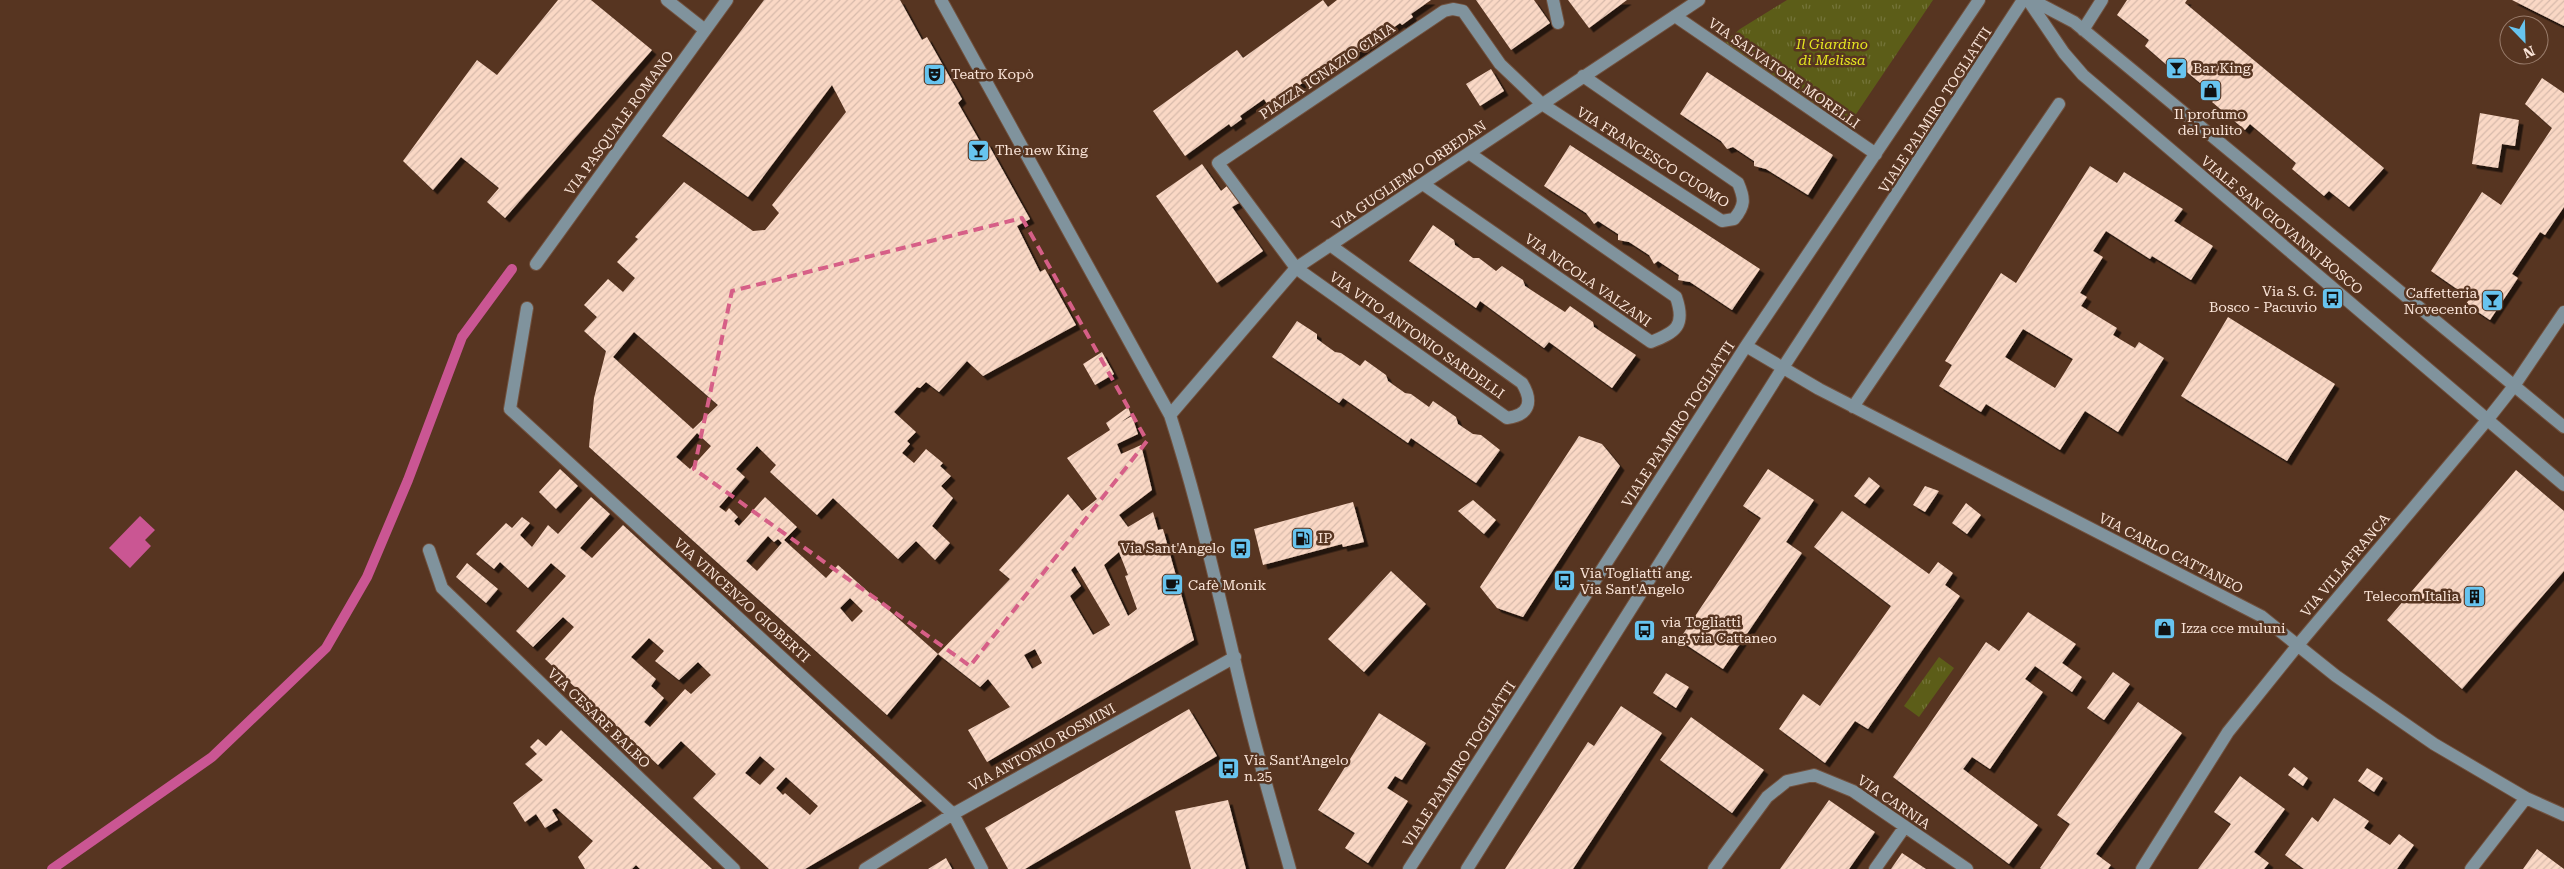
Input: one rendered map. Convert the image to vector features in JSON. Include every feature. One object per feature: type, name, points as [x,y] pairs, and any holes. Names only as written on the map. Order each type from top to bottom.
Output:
[{"type":"street","points":[[667,0],[705,30]]},
{"type":"street","name":"VIA PASQUALE ROMANO","points":[[536,264],[727,0]]},
{"type":"street","points":[[941,0],[1170,415],[1192,484],[1246,708],[1290,869]]},
{"type":"street","points":[[1553,0],[1557,11],[1558,23]]},
{"type":"street","name":"VIA GUGLIEMO ORBEDAN","points":[[1170,415],[1296,268],[1699,0]]},
{"type":"street","name":"VIALE PALMIRO TOGLIATTI","points":[[1409,869],[1746,346],[1979,0]]},
{"type":"street","name":"VIALE PALMIRO TOGLIATTI","points":[[1468,869],[1782,369],[2023,0]]},
{"type":"street","name":"VIALE SAN GIOVANNI BOSCO","points":[[2028,0],[2064,53],[2083,75],[2564,485]]},
{"type":"street","points":[[2032,0],[2074,22],[2564,427]]},
{"type":"street","points":[[2083,30],[2102,0]]},
{"type":"street","name":"PIAZZA IGNAZIO CIAIA","points":[[1296,268],[1218,163],[1444,11],[1453,9],[1463,12],[1500,64],[1542,104]]},
{"type":"street","name":"VIA SALVATORE MORELLI","points":[[1675,16],[1876,154]]},
{"type":"street","name":"VIA FRANCESCO CUOMO","points":[[1542,104],[1722,220],[1734,219],[1743,209],[1745,198],[1738,184],[1584,76]]},
{"type":"street","points":[[1852,407],[2059,104]]},
{"type":"street","name":"VIA NICOLA VALZANI","points":[[1422,184],[1651,342],[1670,335],[1677,328],[1680,309],[1676,297],[1469,153]]},
{"type":"street","name":"VIA VITO ANTONIO SARDELLI","points":[[1296,268],[1507,418],[1517,416],[1526,409],[1528,394],[1522,383],[1330,245]]},
{"type":"street","name":"VIA VINCENZO GIOBERTI","points":[[527,308],[510,409],[953,814],[982,869]]},
{"type":"street","name":"VIA VILLAFRANCA","points":[[2142,869],[2228,732],[2298,645],[2488,419],[2514,386],[2564,312]]},
{"type":"street","name":"VIA CARLO CATTANEO","points":[[1746,346],[1782,369],[1852,407],[2261,616],[2336,676],[2434,744],[2526,798],[2564,815]]},
{"type":"street","name":"VIA CESARE BALBO","points":[[429,550],[442,588],[734,869]]},
{"type":"street","name":"VIA ANTONIO ROSMINI","points":[[865,869],[953,814],[1235,657]]},
{"type":"street","name":"VIA CARNIA","points":[[1714,869],[1767,797],[1787,781],[1814,775],[1840,784],[1967,869]]},
{"type":"street","points":[[2471,869],[2526,798]]},
{"type":"street","points":[[1875,869],[1904,828]]},
{"type":"highlighted area","points":[[1022,218],[1147,441],[970,666],[694,469],[732,291]]},
{"type":"green space","name":"Il Giardino di Melissa","points":[[1787,0],[1933,0],[1848,126],[1724,43],[1740,29]]},
{"type":"green space","points":[[1939,657],[1954,668],[1919,717],[1904,706]]},
{"type":"shaded area","points":[[140,516],[155,530],[145,540],[151,546],[130,568],[109,548]]},
{"type":"building","points":[[558,0],[591,0],[652,50],[505,218],[487,202],[499,188],[461,157],[433,190],[403,161],[477,60],[497,75]]},
{"type":"building","points":[[764,0],[900,0],[922,40],[927,37],[962,99],[958,103],[982,145],[987,142],[1030,219],[1017,226],[1040,272],[1045,269],[1076,325],[983,376],[967,361],[939,392],[926,382],[920,388],[917,387],[894,412],[916,432],[907,441],[910,444],[902,453],[914,463],[926,449],[943,463],[940,466],[951,476],[941,486],[953,498],[932,526],[950,543],[935,560],[916,541],[898,559],[833,498],[817,515],[770,472],[776,465],[757,446],[736,469],[745,477],[719,507],[726,512],[729,508],[738,517],[734,521],[739,526],[765,497],[797,527],[784,540],[826,578],[838,565],[938,654],[887,715],[589,447],[594,398],[606,351],[584,331],[597,317],[584,305],[608,279],[623,292],[635,278],[617,262],[638,239],[635,237],[684,182],[753,231],[765,230],[779,213],[772,205],[846,112],[832,85],[748,197],[662,136]],"holes":[[[634,332],[718,405],[693,429],[613,357]],[[697,433],[711,446],[690,469],[676,457]],[[768,536],[774,542],[778,539],[782,543],[757,571],[746,561]],[[850,598],[863,611],[852,622],[840,608]]]},
{"type":"building","points":[[1323,0],[1328,7],[1337,0],[1431,0],[1411,14],[1413,17],[1402,25],[1400,23],[1354,56],[1349,49],[1326,65],[1328,68],[1323,72],[1317,76],[1315,74],[1269,107],[1264,99],[1240,116],[1242,119],[1231,127],[1229,124],[1185,156],[1153,111],[1237,50],[1243,58]]},
{"type":"building","points":[[1476,0],[1534,0],[1550,23],[1511,50]]},
{"type":"building","points":[[1568,0],[1627,0],[1589,28]]},
{"type":"building","points":[[2127,0],[2187,0],[2185,3],[2384,168],[2349,207],[2329,191],[2324,196],[2292,169],[2296,163],[2250,124],[2245,130],[2212,102],[2217,97],[2182,68],[2177,74],[2145,46],[2149,40],[2117,15]]},
{"type":"building","points":[[2512,0],[2564,0],[2564,26],[2549,18],[2549,15],[2542,15]]},
{"type":"building","points":[[1491,69],[1504,91],[1480,106],[1466,84]]},
{"type":"building","points":[[1707,72],[1833,155],[1808,195],[1766,169],[1754,166],[1754,161],[1733,147],[1727,149],[1721,141],[1680,114]]},
{"type":"building","points":[[2542,78],[2564,93],[2564,207],[2545,235],[2540,232],[2512,274],[2518,278],[2490,320],[2466,304],[2470,298],[2431,271],[2482,192],[2501,205],[2552,128],[2525,104]]},
{"type":"building","points":[[2480,113],[2519,120],[2515,146],[2502,144],[2498,168],[2472,164]]},
{"type":"building","points":[[1570,145],[1760,269],[1732,310],[1690,282],[1678,280],[1679,275],[1658,261],[1654,264],[1649,255],[1629,242],[1618,240],[1618,234],[1598,221],[1594,224],[1586,213],[1544,186]]},
{"type":"building","points":[[1202,164],[1221,191],[1227,186],[1239,203],[1232,207],[1263,251],[1217,283],[1156,196]]},
{"type":"building","points":[[2090,166],[2117,183],[2124,172],[2183,209],[2174,221],[2213,246],[2191,280],[2152,256],[2150,259],[2106,231],[2093,251],[2103,257],[2080,293],[2087,297],[2081,306],[2117,328],[2113,335],[2135,348],[2139,342],[2164,358],[2118,432],[2085,411],[2060,450],[1986,404],[1981,412],[1939,386],[1952,365],[1945,361],[2001,273],[2016,283]],"holes":[[[2023,329],[2073,359],[2055,388],[2005,357]]]},
{"type":"building","points":[[1433,225],[1454,240],[1455,245],[1473,258],[1479,258],[1496,271],[1502,266],[1523,280],[1525,286],[1565,312],[1570,306],[1593,322],[1594,327],[1636,355],[1612,388],[1549,342],[1544,348],[1480,301],[1476,308],[1409,261]]},
{"type":"building","points":[[2228,317],[2335,384],[2287,461],[2181,396]]},
{"type":"building","points":[[1297,321],[1317,334],[1317,339],[1335,352],[1341,353],[1360,366],[1365,360],[1386,375],[1388,381],[1405,393],[1411,394],[1429,407],[1433,401],[1456,417],[1458,424],[1473,434],[1481,435],[1500,450],[1476,483],[1411,438],[1408,443],[1343,398],[1339,403],[1272,357]]},
{"type":"building","points":[[1102,352],[1114,374],[1095,385],[1083,364]]},
{"type":"building","points":[[1128,407],[1131,415],[1121,422],[1132,416],[1138,434],[1117,444],[1121,454],[1141,445],[1152,490],[1119,515],[1128,527],[1153,512],[1158,530],[1163,529],[1194,640],[987,762],[968,730],[1010,707],[988,679],[980,687],[938,654],[1010,579],[999,570],[1068,494],[1082,511],[1097,499],[1067,458],[1110,430],[1106,423]],"holes":[[[1119,552],[1128,575],[1125,576],[1137,609],[1128,616],[1104,565]],[[1075,566],[1110,625],[1093,635],[1070,596],[1081,586],[1071,570]],[[1035,649],[1042,663],[1032,669],[1024,655]]]},
{"type":"building","points":[[1579,436],[1602,444],[1620,466],[1523,617],[1497,608],[1480,587]]},
{"type":"building","points":[[560,469],[578,486],[556,509],[539,492]]},
{"type":"building","points":[[1768,469],[1814,500],[1786,542],[1802,553],[1723,669],[1679,640],[1761,518],[1743,506]]},
{"type":"building","name":"Telecom Italia","points":[[2516,470],[2564,511],[2564,571],[2462,689],[2387,620]]},
{"type":"building","points":[[1869,477],[1880,486],[1865,504],[1854,496]]},
{"type":"building","points":[[1925,486],[1939,491],[1925,512],[1913,505]]},
{"type":"building","points":[[591,497],[610,514],[580,548],[592,558],[623,525],[922,801],[805,869],[769,869],[693,798],[716,774],[681,741],[658,765],[545,659],[574,627],[563,617],[533,647],[516,631],[566,576],[551,563],[528,588],[500,562],[494,569],[476,554],[506,523],[512,528],[522,517],[530,523],[520,535],[532,547],[548,525],[558,534]],"holes":[[[649,638],[664,651],[655,661],[679,680],[698,662],[711,675],[691,694],[685,689],[650,727],[644,722],[664,698],[651,686],[656,679],[631,657]],[[760,756],[775,769],[760,785],[745,773]],[[786,777],[818,806],[810,815],[785,793],[783,795],[776,788]]]},
{"type":"building","points":[[1473,500],[1496,520],[1484,534],[1458,511]]},
{"type":"building","points":[[1353,502],[1364,542],[1343,547],[1342,544],[1263,565],[1254,529]]},
{"type":"building","points":[[1966,503],[1981,515],[1967,534],[1952,523]]},
{"type":"building","points":[[1842,511],[1929,574],[1938,562],[1953,573],[1945,585],[1960,596],[1868,729],[1855,721],[1825,763],[1779,729],[1803,694],[1820,706],[1891,606],[1814,547]]},
{"type":"building","points":[[467,563],[498,589],[486,603],[456,577]]},
{"type":"building","points":[[1391,571],[1426,604],[1364,672],[1328,639]]},
{"type":"building","points":[[2028,612],[2076,644],[2062,663],[2082,677],[2072,692],[2035,666],[2025,679],[2043,692],[1990,769],[1972,757],[1963,769],[2038,825],[2009,864],[1893,777],[1986,642],[1999,651]]},
{"type":"building","points":[[2113,672],[2130,684],[2104,720],[2087,708]]},
{"type":"building","points":[[1666,673],[1689,687],[1676,708],[1653,693]]},
{"type":"building","points":[[2138,702],[2182,733],[2096,854],[2111,865],[2108,869],[2041,869],[2070,824],[2057,815]]},
{"type":"building","points":[[1621,706],[1662,733],[1573,869],[1505,869],[1588,742],[1594,746]]},
{"type":"building","points":[[1189,709],[1217,756],[1025,869],[1008,869],[985,828]]},
{"type":"building","points":[[1379,713],[1426,743],[1402,780],[1395,776],[1387,788],[1408,801],[1368,863],[1345,848],[1355,833],[1318,810]]},
{"type":"building","points":[[1691,717],[1764,770],[1732,813],[1660,760]]},
{"type":"building","points":[[561,730],[712,869],[640,869],[636,865],[632,869],[585,869],[578,857],[593,841],[556,808],[552,810],[558,820],[545,828],[536,814],[525,822],[513,803],[543,780],[525,764],[537,754],[530,747],[538,739],[546,746]]},
{"type":"building","points":[[2294,767],[2308,778],[2303,786],[2288,775]]},
{"type":"building","points":[[2367,768],[2383,778],[2374,792],[2358,781]]},
{"type":"building","points":[[2240,776],[2285,809],[2254,852],[2269,863],[2264,869],[2198,869],[2231,824],[2214,812]]},
{"type":"building","points":[[2334,798],[2369,821],[2364,828],[2390,845],[2399,834],[2414,845],[2397,869],[2304,869],[2285,855],[2312,817],[2318,822]]},
{"type":"building","points":[[1228,800],[1246,869],[1191,869],[1175,811]]},
{"type":"building","points":[[1829,800],[1875,832],[1849,869],[1780,869]]},
{"type":"building","points":[[2537,849],[2564,869],[2523,869]]},
{"type":"building","points":[[1902,853],[1926,869],[1891,869]]},
{"type":"building","points":[[946,858],[952,869],[928,869]]},
{"type":"waterway","points":[[52,869],[212,757],[326,648],[367,577],[408,480],[462,337],[512,269]]},
{"type":"place","name":"Bar King","points":[[2177,68]]},
{"type":"place","name":"Teatro Kopò","points":[[935,74]]},
{"type":"place","name":"Il profumo del pulito","points":[[2210,91]]},
{"type":"place","name":"The new King","points":[[979,150]]},
{"type":"place","name":"Via S. G. Bosco - Pacuvio","points":[[2333,299]]},
{"type":"place","name":"Caffetteria Novecento","points":[[2493,301]]},
{"type":"place","name":"IP","points":[[1302,538]]},
{"type":"place","name":"Via Sant'Angelo","points":[[1241,548]]},
{"type":"place","name":"Via Togliatti ang. Via Sant'Angelo","points":[[1564,581]]},
{"type":"place","name":"Cafè Monik","points":[[1172,585]]},
{"type":"place","name":"Telecom Italia","points":[[2475,596]]},
{"type":"place","name":"Izza cce muluni","points":[[2165,628]]},
{"type":"place","name":"via Togliatti ang. via Cattaneo","points":[[1645,630]]},
{"type":"place","name":"Via Sant'Angelo n.25","points":[[1228,768]]}]
